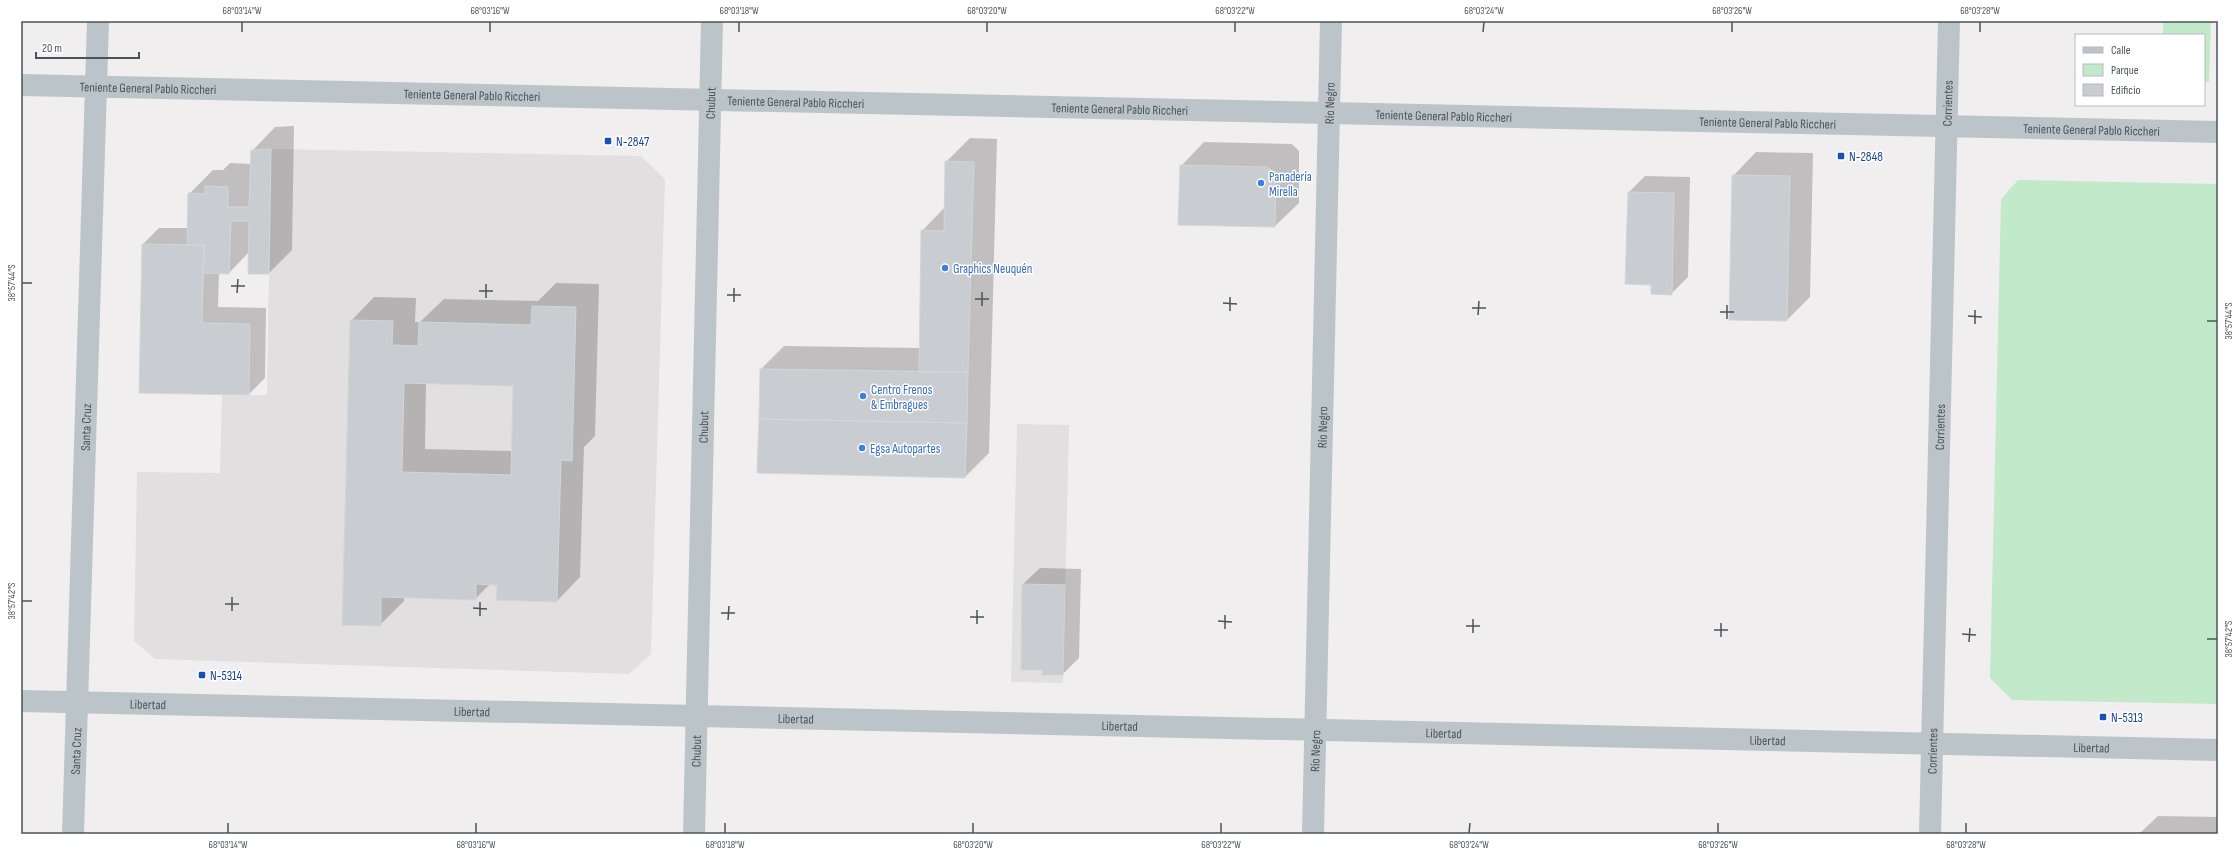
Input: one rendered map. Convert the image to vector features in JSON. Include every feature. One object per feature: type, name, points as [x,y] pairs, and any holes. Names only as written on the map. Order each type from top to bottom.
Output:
[{"type":"street","name":"Santa Cruz","points":[[73,834],[98,21]]},
{"type":"street","name":"Chubut","points":[[694,834],[712,21]]},
{"type":"street","name":"Río Negro","points":[[1313,834],[1331,21]]},
{"type":"street","name":"Corrientes","points":[[1930,834],[1948,21]]},
{"type":"street","name":"Teniente General Pablo Riccheri","points":[[21,85],[2218,132]]},
{"type":"street","name":"Libertad","points":[[21,701],[2218,750]]},
{"type":"shaded area","points":[[271,149],[641,156],[665,179],[651,654],[629,674],[155,659],[134,641],[137,472],[220,473],[222,395],[267,395]]},
{"type":"shaded area","points":[[1017,424],[1069,425],[1063,683],[1011,682]]},
{"type":"green space","points":[[2163,21],[2211,21],[2209,82],[2205,82],[2205,34],[2163,34]]},
{"type":"green space","points":[[2018,180],[2218,184],[2218,704],[2012,700],[1990,678],[2001,199]]},
{"type":"building","points":[[271,149],[269,274],[248,274],[249,221],[231,221],[229,274],[203,273],[204,245],[187,245],[188,193],[205,194],[205,186],[228,187],[228,207],[249,207],[251,150]]},
{"type":"building","name":"Graphics Neuquén","points":[[945,161],[974,162],[968,372],[919,372],[921,230],[944,231]]},
{"type":"building","points":[[1180,165],[1268,167],[1276,175],[1275,227],[1178,225]]},
{"type":"building","points":[[1732,175],[1790,176],[1787,321],[1729,320]]},
{"type":"building","points":[[1628,192],[1674,193],[1672,295],[1651,294],[1651,285],[1625,284]]},
{"type":"building","points":[[142,244],[204,245],[202,323],[250,324],[249,395],[139,393]]},
{"type":"building","points":[[532,306],[576,307],[572,461],[561,460],[557,602],[496,600],[497,585],[476,584],[476,600],[381,597],[381,626],[342,625],[350,320],[393,321],[392,345],[418,346],[419,322],[531,325]],"holes":[[[404,383],[513,386],[511,475],[402,472]]]},
{"type":"building","name":"Centro Frenos & Embragues","points":[[760,369],[968,372],[967,423],[759,419]]},
{"type":"building","name":"Egsa Autopartes","points":[[759,419],[967,423],[965,478],[757,473]]},
{"type":"building","points":[[1022,584],[1065,585],[1063,675],[1042,675],[1042,670],[1021,670]]},
{"type":"place","name":"N-2847","points":[[608,141]]},
{"type":"place","name":"N-2848","points":[[1841,156]]},
{"type":"place","name":"Panadería Mirella","points":[[1261,183]]},
{"type":"place","name":"Graphics Neuquén","points":[[945,268]]},
{"type":"place","name":"Centro Frenos & Embragues","points":[[863,396]]},
{"type":"place","name":"Egsa Autopartes","points":[[862,448]]},
{"type":"place","name":"N-5314","points":[[202,675]]},
{"type":"place","name":"N-5313","points":[[2103,717]]}]
